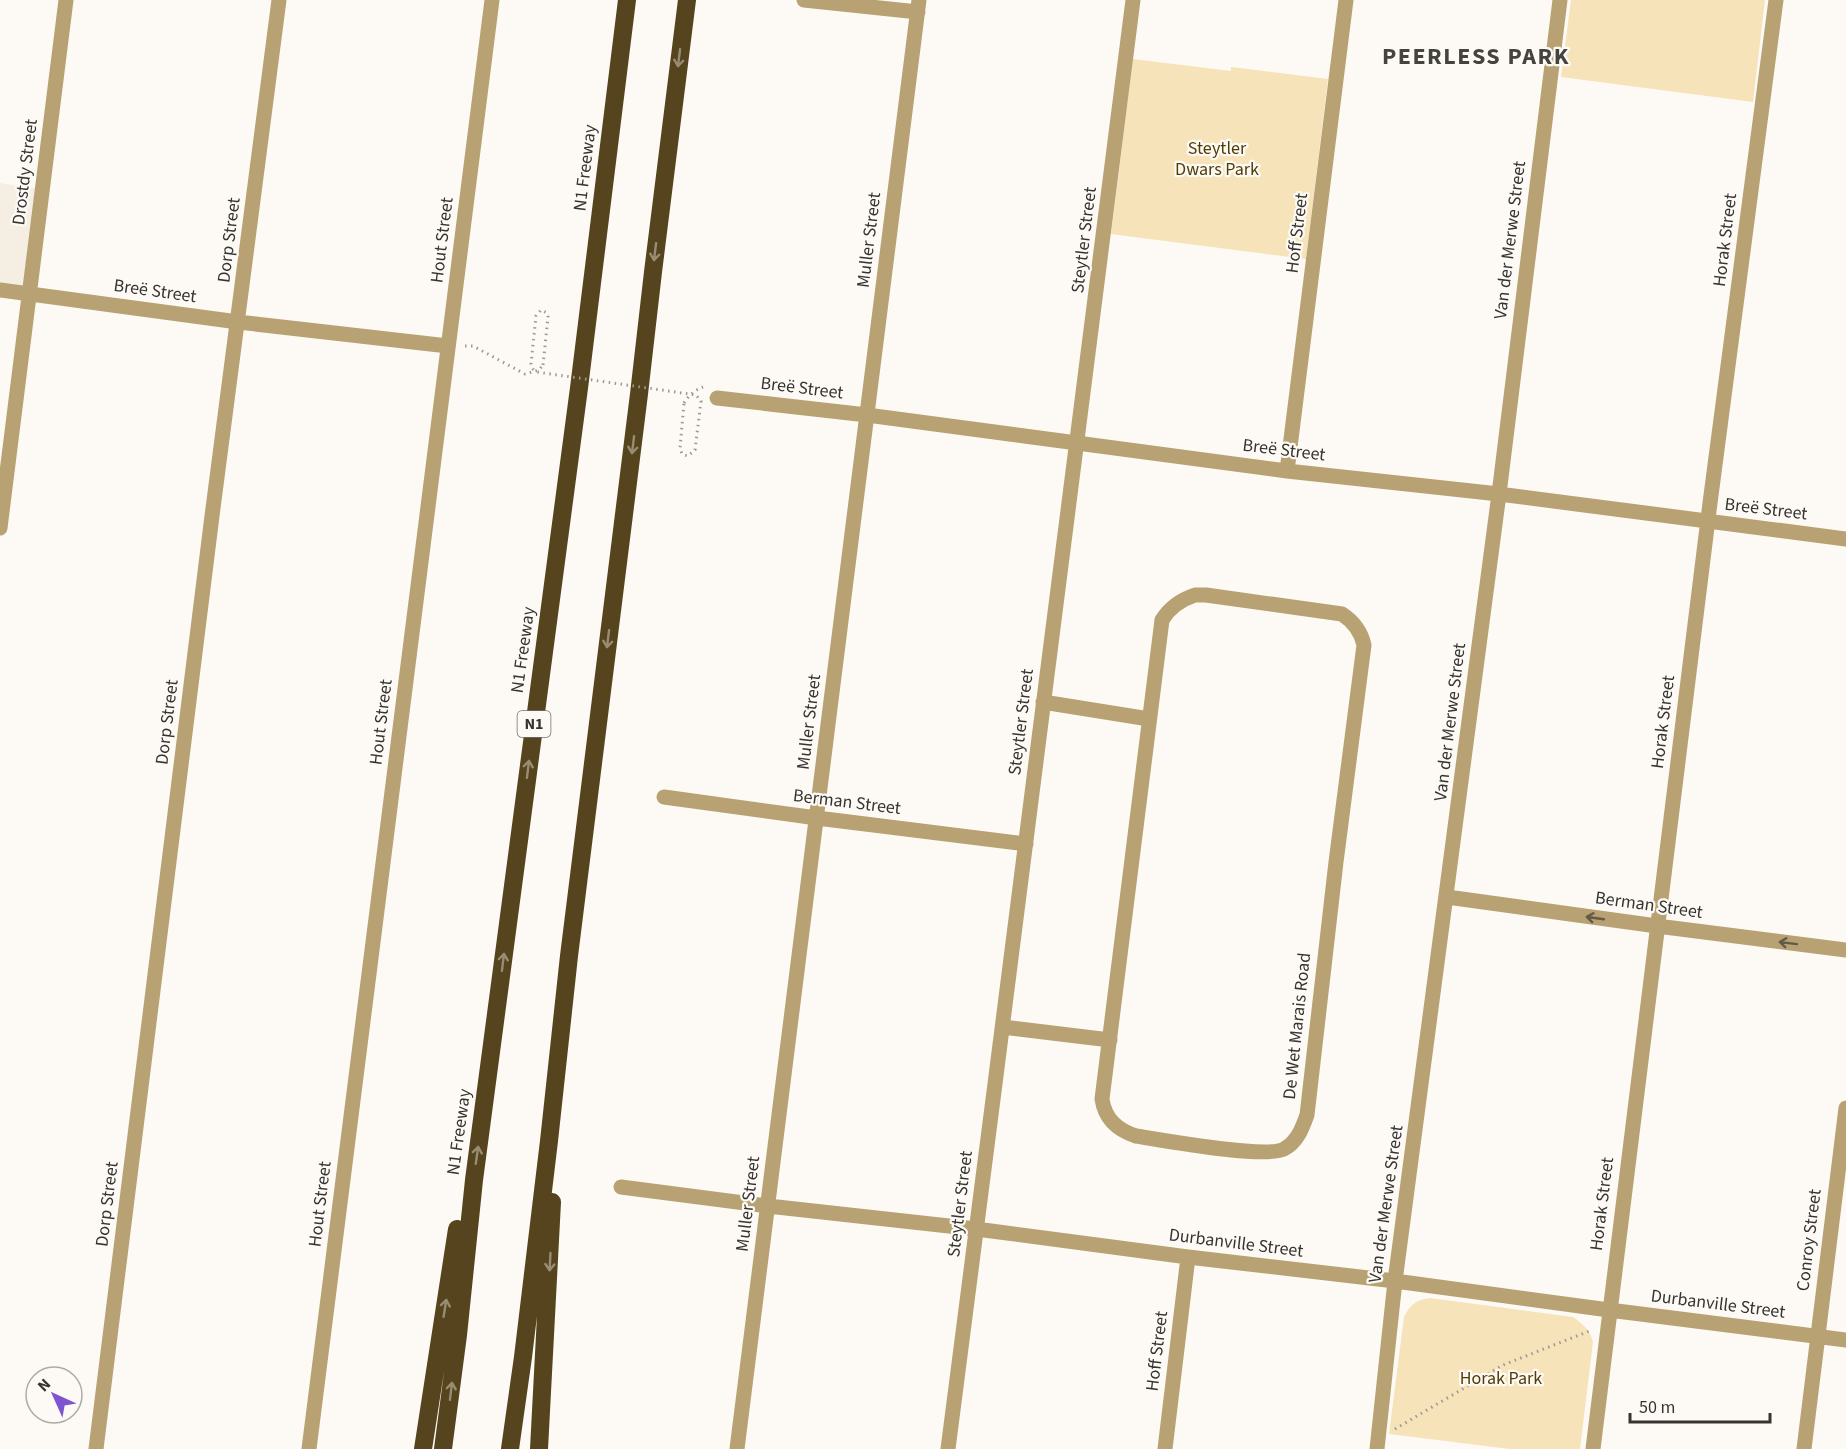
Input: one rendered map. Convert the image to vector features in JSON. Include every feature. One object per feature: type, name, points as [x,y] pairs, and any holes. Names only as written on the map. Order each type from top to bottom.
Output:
[{"type":"highway","name":"N1 Freeway","points":[[443,1449],[458,1335],[474,1180],[579,388],[627,0]]},
{"type":"highway","points":[[510,1449],[687,0]]},
{"type":"highway","points":[[539,1449],[553,1186],[549,1141]]},
{"type":"highway","points":[[423,1449],[458,1223],[474,1180]]},
{"type":"street","name":"Drostdy Street","points":[[0,528],[66,0]]},
{"type":"street","name":"Dorp Street","points":[[96,1449],[279,0]]},
{"type":"street","name":"Hout Street","points":[[309,1449],[492,0]]},
{"type":"street","points":[[804,0],[919,6]]},
{"type":"street","name":"Steytler Street","points":[[948,1449],[1133,0]]},
{"type":"street","name":"Hoff Street","points":[[1287,471],[1346,0]]},
{"type":"street","name":"Van der Merwe Street","points":[[1377,1444],[1395,1281],[1499,494],[1560,0]]},
{"type":"street","name":"Horak Street","points":[[1593,1449],[1708,522],[1776,0]]},
{"type":"street","name":"Muller Street","points":[[737,1449],[919,6]]},
{"type":"street","name":"Breë Street","points":[[0,290],[238,322],[448,346]]},
{"type":"street","name":"Breë Street","points":[[717,398],[1846,539]]},
{"type":"street","name":"De Wet Marais Road","points":[[1206,595],[1342,614],[1362,635],[1364,645],[1307,1115],[1298,1136],[1283,1150],[1257,1152],[1125,1133],[1111,1121],[1105,1111],[1102,1099],[1149,719],[1162,620],[1174,605],[1184,598],[1206,595]]},
{"type":"street","points":[[1043,702],[1149,719]]},
{"type":"street","name":"Berman Street","points":[[664,797],[1026,844]]},
{"type":"street","name":"Berman Street","points":[[1447,897],[1846,950]]},
{"type":"street","points":[[1003,1026],[1110,1040]]},
{"type":"street","name":"Conroy Street","points":[[1804,1449],[1846,1108]]},
{"type":"street","name":"Durbanville Street","points":[[621,1187],[1395,1281],[1608,1317],[1846,1340]]},
{"type":"street","name":"Hoff Street","points":[[1165,1449],[1188,1257]]},
{"type":"path","points":[[448,346],[473,346],[525,374],[539,370],[543,365],[548,317],[547,313],[541,310],[536,316],[531,364],[533,369],[537,372],[696,395],[700,401],[695,450],[688,456],[682,454],[680,448],[684,403]]},
{"type":"path","points":[[1377,1444],[1503,1365],[1608,1317]]},
{"type":"shaded area","points":[[0,183],[41,189],[28,294],[0,291]]},
{"type":"green space","points":[[1571,0],[1765,0],[1753,102],[1561,77]]},
{"type":"green space","name":"Steytler Dwars Park","points":[[1133,59],[1231,71],[1231,67],[1328,79],[1306,259],[1111,234]]},
{"type":"green space","name":"Horak Park","points":[[1430,1298],[1573,1317],[1583,1325],[1593,1342],[1580,1449],[1510,1449],[1389,1434],[1404,1317],[1414,1303]]},
{"type":"district","name":"PEERLESS PARK","points":[[1476,56]]}]
